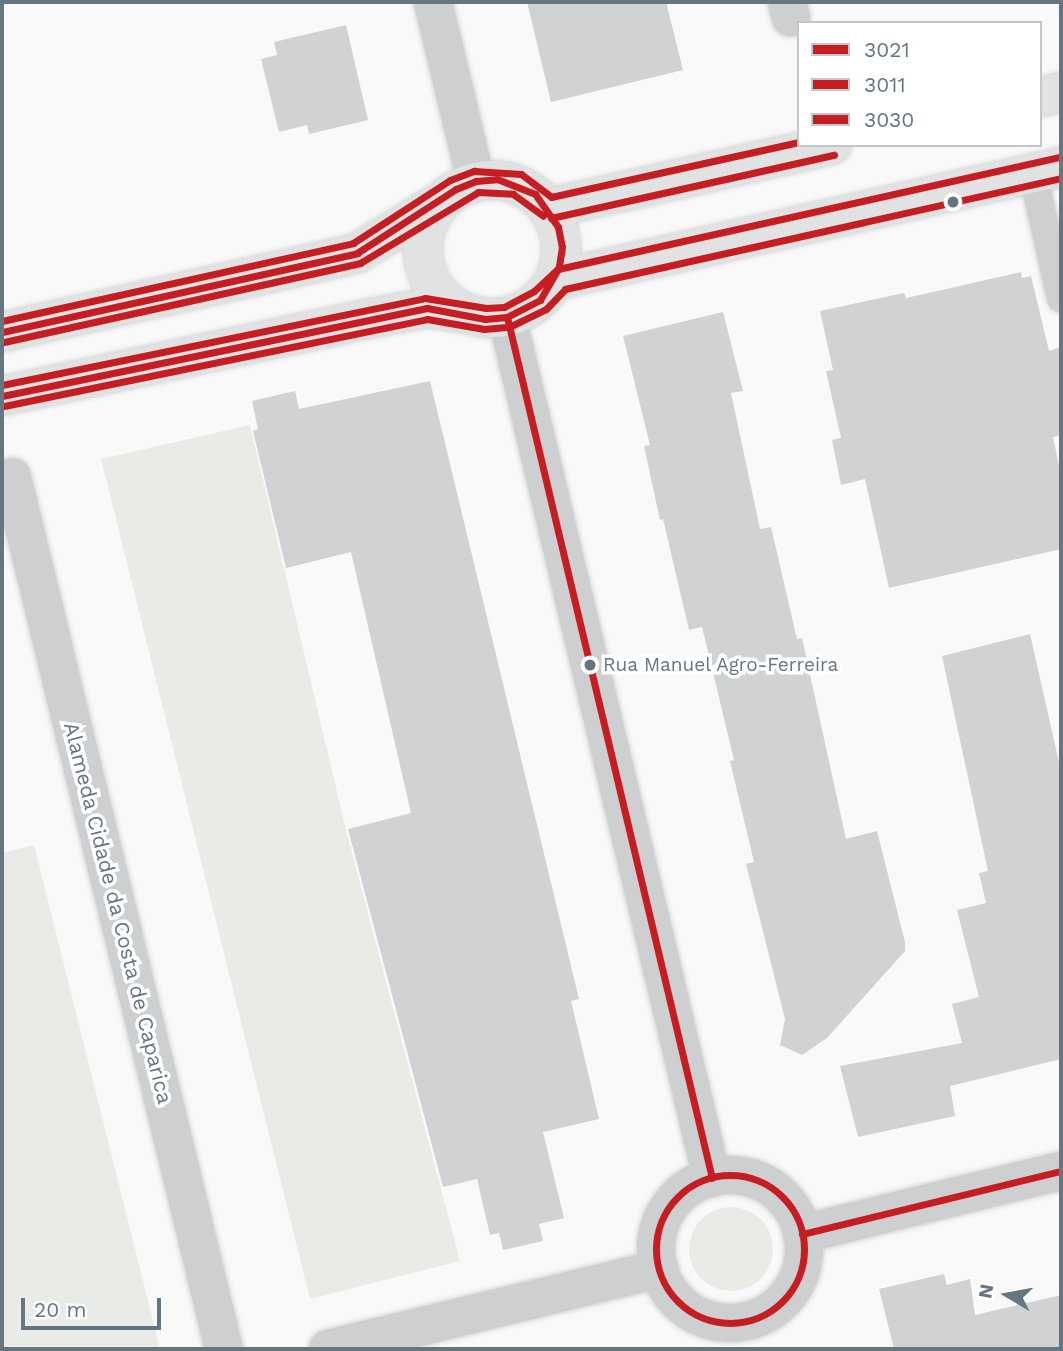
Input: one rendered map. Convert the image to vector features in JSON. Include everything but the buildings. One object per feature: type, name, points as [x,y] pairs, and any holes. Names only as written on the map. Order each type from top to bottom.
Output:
[{"type":"main road","points":[[1042,97],[1061,92]]},
{"type":"main road","points":[[549,208],[823,147]]},
{"type":"main road","points":[[2,396],[427,308],[507,317],[540,300],[560,279],[1047,170]]},
{"type":"main road","points":[[2,332],[357,253],[476,181],[517,184],[549,208],[562,247],[551,286]]},
{"type":"main road","points":[[439,203],[422,242],[424,264],[445,302],[464,313]]},
{"type":"street","points":[[433,2],[476,181]]},
{"type":"street","points":[[1047,170],[1061,298]]},
{"type":"street","points":[[507,317],[712,1178]]},
{"type":"street","name":"Alameda Cidade da Costa de Caparica","points":[[12,477],[224,1349]]},
{"type":"street","points":[[802,1234],[1061,1171]]},
{"type":"street","points":[[731,1175],[766,1185],[792,1209],[802,1234],[803,1260],[790,1293],[750,1336],[694,1314],[668,1290],[659,1269],[657,1239],[670,1206],[697,1183],[712,1178],[731,1175]]},
{"type":"street","points":[[328,1349],[659,1269]]},
{"type":"shaded area","points":[[250,425],[346,830],[460,1261],[310,1299],[101,459]]},
{"type":"shaded area","points":[[34,845],[160,1349],[2,1349],[2,853]]},
{"type":"shaded area","points":[[731,1207],[747,1210],[761,1219],[770,1233],[773,1249],[770,1265],[761,1279],[747,1288],[731,1291],[715,1288],[701,1279],[692,1265],[689,1249],[692,1233],[701,1219],[715,1210]]},
{"type":"transit line","name":"3030","points":[[2,321],[353,243],[450,180],[474,171],[521,174],[551,197],[797,142]]},
{"type":"transit line","name":"3011","points":[[551,218],[834,155]]},
{"type":"transit line","name":"3030","points":[[2,385],[425,298],[486,308],[504,307],[534,291],[558,269],[1059,157]]},
{"type":"transit line","name":"3011","points":[[4,406],[427,319],[484,329],[509,327],[546,309],[565,289],[1061,178]]},
{"type":"transit line","name":"3021","points":[[2,332],[357,253],[456,189],[476,181],[497,179],[535,194],[558,227],[562,247],[559,267],[540,300],[507,317],[485,319],[427,308],[2,396]]},
{"type":"transit line","name":"3011","points":[[4,342],[360,263],[478,192],[513,194],[543,216]]},
{"type":"transit line","name":"3021","points":[[507,317],[712,1178]]},
{"type":"transit line","name":"3021","points":[[802,1234],[1061,1171]]},
{"type":"transit line","name":"3021","points":[[730,1175],[758,1181],[782,1197],[798,1221],[804,1249],[798,1277],[782,1301],[758,1317],[730,1323],[702,1317],[678,1301],[662,1277],[656,1249],[662,1221],[678,1197],[702,1181],[730,1175]]},
{"type":"place","name":"Rua Manuel Agro-Ferreira","points":[[590,665]]}]
